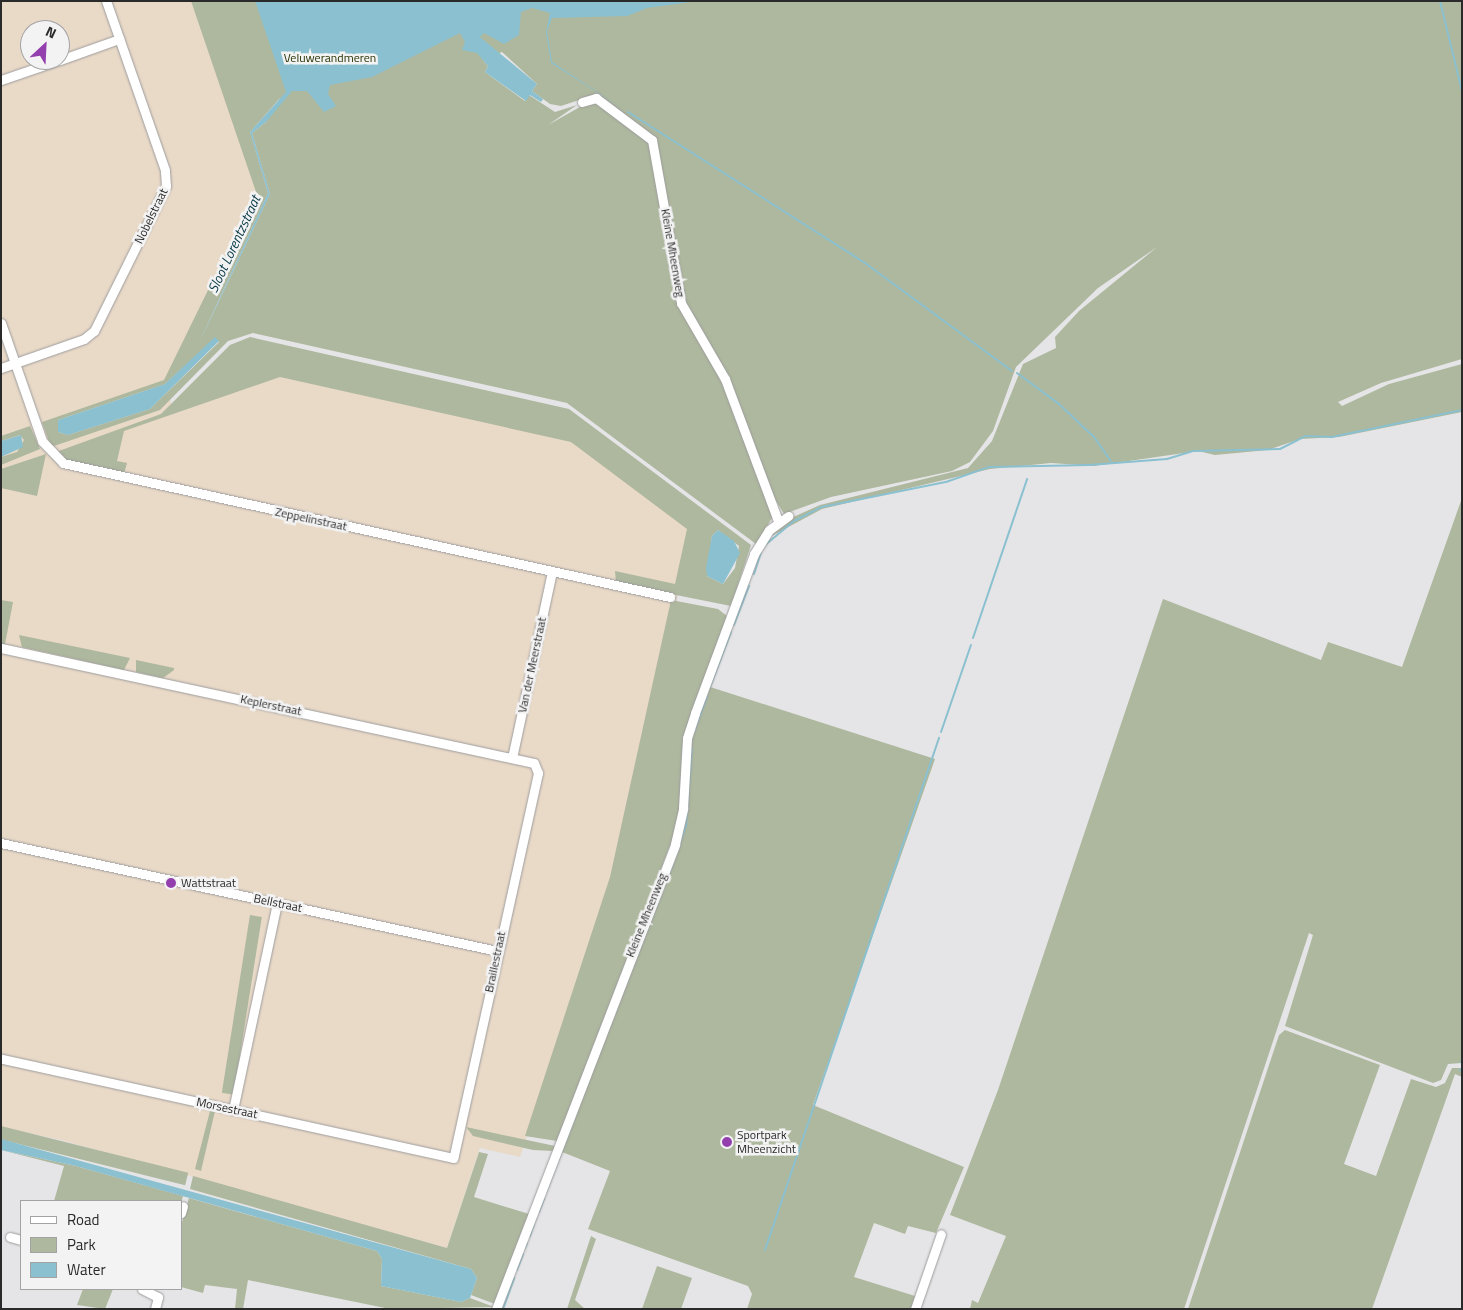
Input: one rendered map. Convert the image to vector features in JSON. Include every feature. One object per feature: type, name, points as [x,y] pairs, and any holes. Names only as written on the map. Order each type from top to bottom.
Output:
[{"type":"street","name":"Nobelstraat","points":[[1,368],[84,339],[94,331],[166,186],[165,170],[106,1]]},
{"type":"street","points":[[70,56],[119,39]]},
{"type":"street","points":[[1,80],[30,70]]},
{"type":"street","name":"Kleine Mheenweg","points":[[582,102],[596,98],[652,140],[681,303],[725,379],[778,521]]},
{"type":"street","name":"Zeppelinstraat","points":[[1,323],[42,441],[63,463],[670,597]]},
{"type":"street","name":"Kleine Mheenweg","points":[[496,1309],[675,844],[683,808],[687,738],[694,712],[754,554],[778,521],[788,516]]},
{"type":"street","name":"Van der Meerstraat","points":[[512,758],[552,572]]},
{"type":"street","name":"Keplerstraat","points":[[1,648],[512,758],[537,768]]},
{"type":"street","name":"Braillestraat","points":[[453,1158],[537,768]]},
{"type":"street","name":"Bellstraat","points":[[1,843],[497,951]]},
{"type":"street","points":[[233,1110],[277,903]]},
{"type":"street","name":"Morsestraat","points":[[1,1059],[453,1158]]},
{"type":"street","points":[[915,1309],[941,1234]]},
{"type":"street","points":[[10,1237],[20,1240]]},
{"type":"street","points":[[146,1290],[159,1293],[155,1309]]},
{"type":"shaded area","points":[[1,1],[208,1],[274,191],[168,390],[172,407],[279,374],[574,441],[693,526],[615,878],[520,1157],[480,1148],[447,1248],[61,1140],[1,1127]]},
{"type":"green space","name":"Veluwerandmeren","points":[[191,1],[1462,1],[1462,359],[1381,383],[1338,402],[1342,406],[1389,384],[1462,364],[1462,412],[1339,437],[1300,439],[1268,450],[1215,455],[1198,451],[1094,466],[1051,463],[990,469],[822,509],[766,539],[780,523],[820,505],[968,468],[992,441],[1023,364],[1056,348],[1055,337],[1079,311],[1157,247],[1098,288],[1016,367],[993,431],[970,462],[952,471],[831,497],[784,514],[767,486],[726,375],[681,296],[653,137],[594,95],[561,106],[550,104],[532,91],[537,84],[502,52],[483,60],[488,66],[485,72],[525,101],[529,95],[555,112],[577,105],[548,125],[594,99],[642,131],[650,141],[676,297],[724,379],[772,508],[772,518],[756,544],[567,403],[253,333],[228,341],[160,410],[51,447],[42,422],[164,380],[256,192]],"holes":[[[281,97],[266,122],[252,133],[270,194],[199,343],[268,193],[250,132]],[[215,338],[219,342],[150,409],[68,435],[58,432],[58,420],[165,384]]]},
{"type":"green space","points":[[250,337],[569,409],[751,545],[731,606],[616,583],[615,571],[675,584],[687,529],[571,442],[280,377],[124,431],[117,461],[127,463],[124,474],[63,459],[56,452],[161,414],[230,345]],"holes":[[[718,530],[739,546],[735,568],[723,584],[707,576],[712,536]]]},
{"type":"green space","points":[[30,426],[40,449],[1,465],[1,457],[17,452],[24,440],[20,435],[1,441],[1,436]]},
{"type":"green space","points":[[46,454],[37,496],[1,488],[1,469]]},
{"type":"green space","points":[[1462,498],[1462,1063],[1448,1064],[1441,1080],[1433,1083],[1285,1026],[1313,935],[1309,933],[1184,1309],[970,1309],[972,1300],[978,1303],[1006,1236],[950,1215],[998,1090],[1163,599],[1321,660],[1328,642],[1402,667]]},
{"type":"green space","points":[[1,600],[13,602],[5,644],[1,644]]},
{"type":"green space","points":[[671,600],[718,609],[727,616],[692,711],[677,827],[557,1141],[525,1136],[610,877]]},
{"type":"green space","points":[[19,635],[130,658],[124,670],[22,647]]},
{"type":"green space","points":[[136,660],[174,668],[174,670],[163,678],[136,672]]},
{"type":"green space","points":[[707,686],[935,759],[813,1105],[964,1167],[936,1233],[908,1226],[905,1234],[874,1223],[854,1277],[915,1296],[911,1309],[747,1309],[752,1294],[748,1286],[588,1229],[610,1171],[562,1152],[678,845],[690,738]]},
{"type":"green space","points":[[250,915],[262,917],[234,1095],[222,1093]]},
{"type":"green space","points":[[1285,1030],[1380,1065],[1344,1164],[1376,1176],[1411,1079],[1436,1087],[1445,1083],[1452,1068],[1462,1068],[1462,1077],[1455,1074],[1372,1309],[1188,1309],[1279,1035]]},
{"type":"green space","points":[[210,1111],[215,1111],[201,1171],[195,1169]]},
{"type":"green space","points":[[1,1126],[188,1173],[185,1185],[1,1139]]},
{"type":"green space","points":[[466,1127],[555,1146],[553,1151],[533,1150],[473,1136]]},
{"type":"green space","points":[[1,1150],[76,1166],[183,1196],[182,1200],[54,1200],[64,1166]]},
{"type":"green space","points":[[479,1152],[488,1154],[474,1197],[529,1214],[495,1304],[471,1295],[477,1278],[471,1269],[190,1189],[193,1176],[447,1248]]},
{"type":"green space","points":[[189,1198],[377,1251],[382,1259],[381,1286],[461,1302],[470,1298],[494,1307],[390,1309],[248,1280],[243,1309],[235,1309],[237,1289],[205,1285],[203,1293],[182,1287],[182,1222]]},
{"type":"green space","points":[[591,1236],[596,1239],[575,1300],[585,1309],[567,1309]]},
{"type":"green space","points":[[657,1266],[692,1278],[681,1309],[642,1309]]},
{"type":"green space","points":[[83,1290],[113,1290],[105,1309],[77,1305]]},
{"type":"water","points":[[255,1],[698,1],[647,8],[627,16],[552,18],[547,31],[552,62],[623,109],[551,63],[546,32],[550,13],[532,8],[521,12],[519,35],[504,44],[484,33],[480,37],[537,84],[532,91],[543,99],[541,102],[530,95],[526,101],[485,72],[488,66],[477,53],[462,50],[465,42],[460,33],[372,77],[330,85],[328,94],[336,106],[324,112],[307,91],[292,91],[266,122],[252,133],[270,194],[199,343],[268,193],[250,132],[286,92]]},
{"type":"water","points":[[215,337],[219,341],[150,409],[68,435],[58,432],[58,420],[165,384]]},
{"type":"water","points":[[21,435],[23,447],[1,457],[1,441]]},
{"type":"water","points":[[718,530],[734,541],[740,553],[723,584],[707,576],[706,568],[712,536]]},
{"type":"water","points":[[1,1139],[471,1269],[477,1278],[470,1298],[461,1302],[381,1286],[382,1259],[377,1251],[76,1166],[1,1150]]},
{"type":"waterway","points":[[1440,1],[1462,91]]},
{"type":"waterway","points":[[628,112],[865,263],[1012,371]]},
{"type":"waterway","points":[[1017,373],[1059,404],[1094,437],[1111,461]]},
{"type":"waterway","points":[[764,546],[794,521],[822,507],[946,482],[989,467],[1089,465],[1167,459],[1194,451],[1280,449],[1305,436],[1332,437],[1462,410]]},
{"type":"waterway","points":[[973,638],[1027,479]]},
{"type":"waterway","points":[[754,574],[761,553]]},
{"type":"waterway","points":[[734,625],[749,586]]},
{"type":"waterway","points":[[710,687],[731,632]]},
{"type":"waterway","points":[[941,732],[971,645]]},
{"type":"waterway","points":[[694,732],[707,696]]},
{"type":"waterway","points":[[765,1250],[939,738]]},
{"type":"waterway","points":[[667,880],[686,826],[692,748]]},
{"type":"waterway","points":[[638,953],[660,897]]},
{"type":"waterway","points":[[1462,1031],[1462,1053]]},
{"type":"waterway","points":[[546,1192],[575,1117]]},
{"type":"waterway","points":[[539,1212],[544,1199]]},
{"type":"waterway","points":[[530,1236],[536,1218]]},
{"type":"waterway","points":[[525,1248],[527,1243]]},
{"type":"waterway","points":[[517,1270],[523,1254]]},
{"type":"waterway","points":[[503,1309],[514,1278]]},
{"type":"place","name":"Wattstraat","points":[[171,883]]},
{"type":"place","name":"Sportpark Mheenzicht","points":[[727,1142]]},
{"type":"water label","name":"Sloot Lorentzstraat","points":[[234,244]]}]
